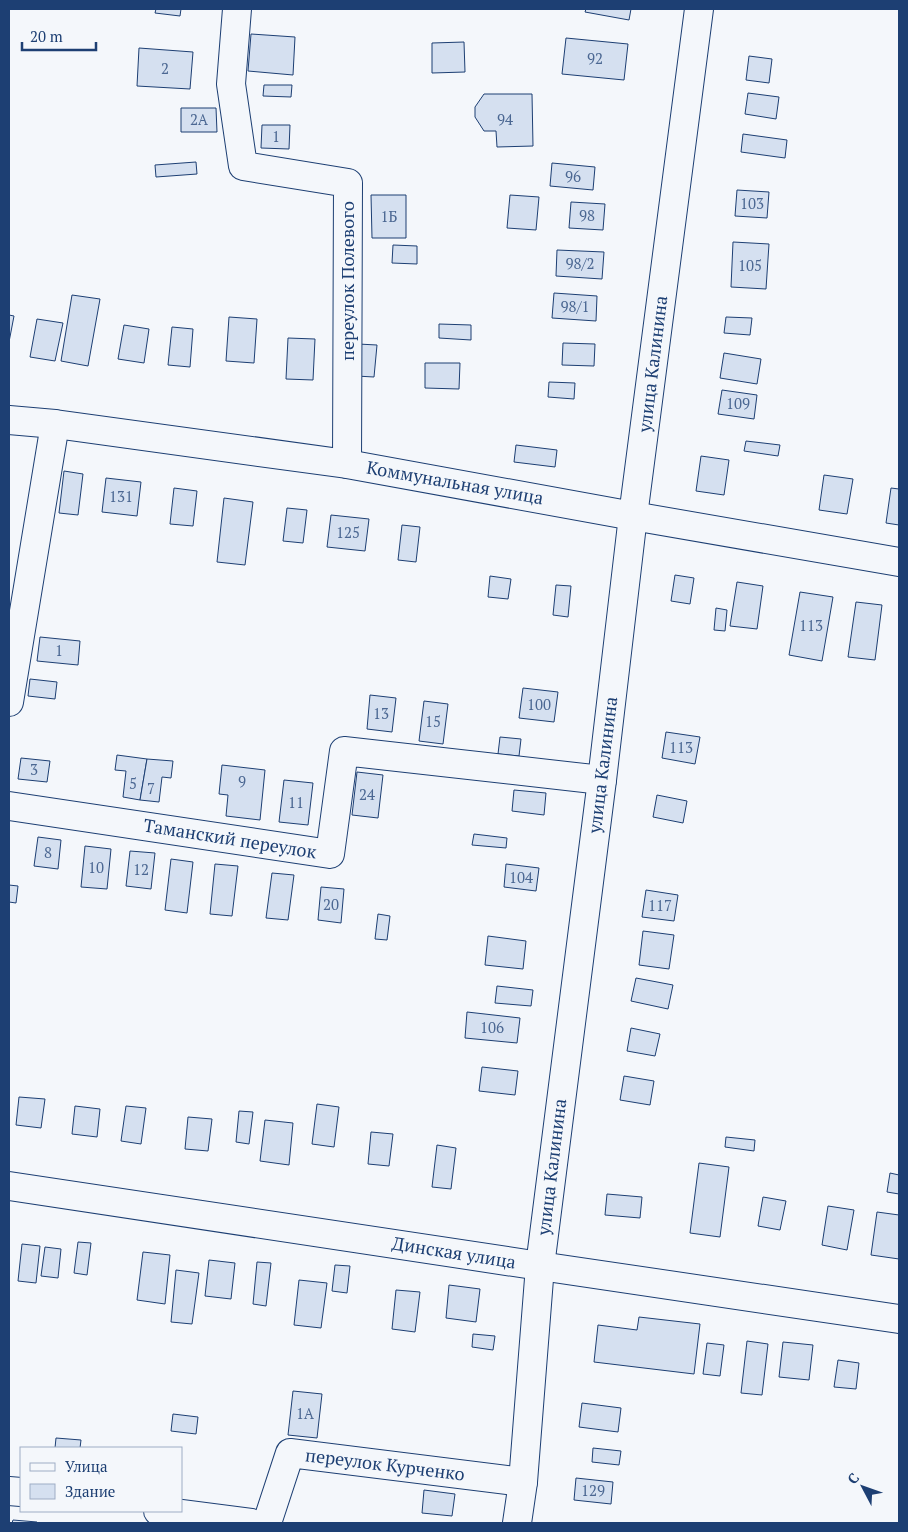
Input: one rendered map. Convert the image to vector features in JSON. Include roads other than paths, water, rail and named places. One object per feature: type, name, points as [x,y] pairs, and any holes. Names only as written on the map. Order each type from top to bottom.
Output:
[{"type":"street","name":"переулок Полевого","points":[[237,9],[231,84],[243,166],[348,183],[347,464]]},
{"type":"street","name":"улица Калинина","points":[[517,1523],[523,1482],[540,1266],[602,780],[633,516],[699,9]]},
{"type":"street","name":"Коммунальная улица","points":[[9,420],[55,424],[347,464],[899,562]]},
{"type":"street","points":[[9,702],[55,424]]},
{"type":"street","name":"Таманский переулок","points":[[9,806],[330,854],[344,751],[602,780]]},
{"type":"street","name":"Динская улица","points":[[9,1186],[899,1319]]},
{"type":"street","name":"переулок Курченко","points":[[266,1523],[290,1453],[523,1482]]},
{"type":"street","points":[[166,1512],[251,1523]]}]
